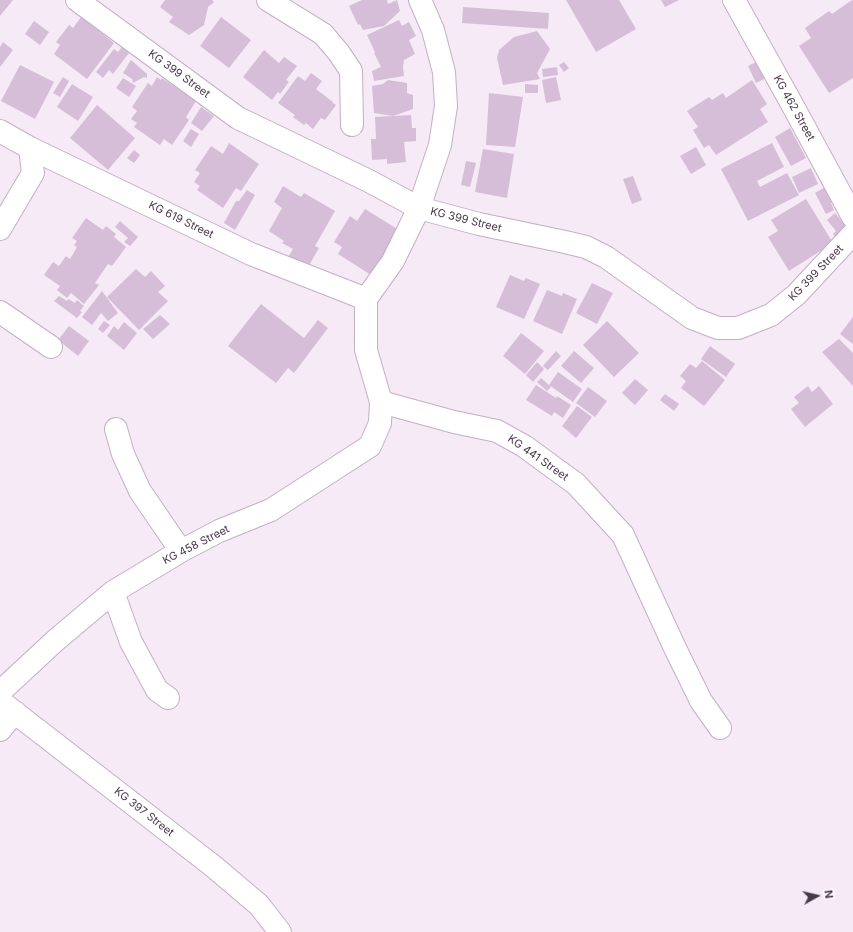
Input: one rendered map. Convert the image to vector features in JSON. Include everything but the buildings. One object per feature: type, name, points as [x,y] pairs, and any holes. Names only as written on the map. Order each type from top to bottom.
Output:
[{"type":"street","name":"KG 399 Street","points":[[77,0],[238,118],[362,178],[419,208],[478,224],[586,247],[606,257],[692,318],[718,328],[738,328],[771,315],[796,295],[853,234]]},
{"type":"street","points":[[268,0],[322,34],[339,53],[351,71],[352,125]]},
{"type":"street","points":[[381,402],[366,350],[366,300],[393,261],[419,208],[440,145],[446,106],[444,72],[433,30],[420,0]]},
{"type":"street","name":"KG 462 Street","points":[[734,0],[853,217]]},
{"type":"street","name":"KG 619 Street","points":[[0,131],[30,148],[251,254],[366,300]]},
{"type":"street","points":[[0,229],[33,173],[30,148]]},
{"type":"street","points":[[0,312],[51,347]]},
{"type":"street","name":"KG 458 Street","points":[[0,692],[56,640],[113,592],[181,550],[220,531],[271,510],[370,446],[380,423],[381,402]]},
{"type":"street","name":"KG 441 Street","points":[[381,402],[454,422],[497,431],[524,446],[576,484],[623,535],[701,701],[720,728]]},
{"type":"street","points":[[116,429],[123,454],[140,491],[181,550]]},
{"type":"street","points":[[113,592],[131,642],[157,690],[168,698]]},
{"type":"street","points":[[0,730],[7,707]]},
{"type":"street","name":"KG 397 Street","points":[[7,707],[213,866],[259,905],[280,932]]}]
